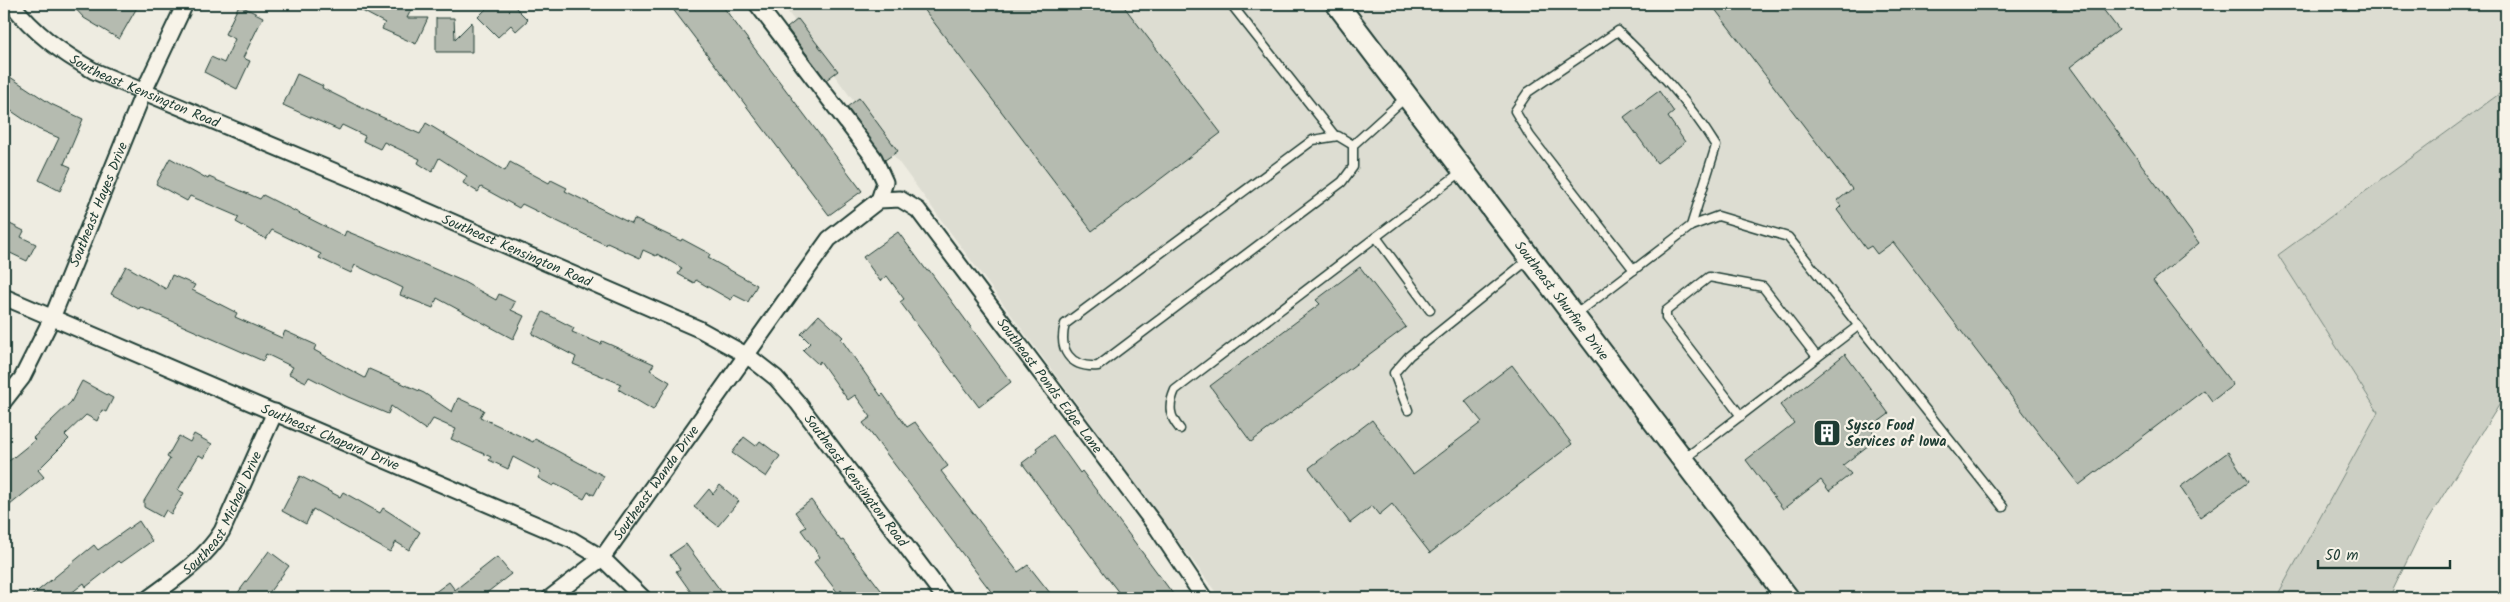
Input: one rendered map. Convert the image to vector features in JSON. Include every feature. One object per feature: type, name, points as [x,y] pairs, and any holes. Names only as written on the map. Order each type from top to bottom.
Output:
[{"type":"street","name":"Southeast Kensington Road","points":[[12,4],[28,24],[66,55],[94,71],[550,263],[699,329],[748,356],[776,378],[798,403],[945,598]]},
{"type":"street","name":"Southeast Hayes Drive","points":[[4,401],[22,378],[52,318],[144,91],[186,4]]},
{"type":"street","points":[[748,356],[829,239],[879,200],[886,182],[874,158],[757,4]]},
{"type":"street","name":"Southeast Shurfine Drive","points":[[1337,4],[1682,461],[1788,598]]},
{"type":"street","name":"Southeast Ponds Edge Lane","points":[[879,200],[900,199],[918,210],[1158,529],[1204,598]]},
{"type":"street","name":"Southeast Chaparal Drive","points":[[4,297],[572,540],[602,558],[643,598]]},
{"type":"street","name":"Southeast Wanda Drive","points":[[550,598],[602,558],[681,445],[748,356]]},
{"type":"street","name":"Southeast Michael Drive","points":[[150,598],[202,558],[214,544],[222,531],[275,412]]},
{"type":"lane","points":[[1231,4],[1335,136],[1353,145]]},
{"type":"lane","points":[[1634,270],[1530,136],[1515,111],[1528,92],[1618,31],[1670,82],[1702,123],[1716,146],[1691,226]]},
{"type":"lane","points":[[1335,136],[1313,140],[1065,324],[1061,338],[1064,351],[1076,363],[1087,367],[1098,366],[1342,182],[1353,167],[1353,145],[1407,96]]},
{"type":"lane","points":[[1180,430],[1171,418],[1170,401],[1175,390],[1463,171]]},
{"type":"lane","points":[[1574,316],[1691,226],[1718,216],[1788,237],[2003,506]]},
{"type":"lane","points":[[1376,238],[1430,310]]},
{"type":"lane","points":[[1408,410],[1394,373],[1409,356],[1530,259]]},
{"type":"lane","points":[[1741,416],[1666,318],[1666,311],[1710,277],[1763,287],[1818,357]]},
{"type":"lane","points":[[1682,461],[1858,326]]},
{"type":"shaded area","points":[[782,4],[2506,4],[2506,89],[2278,255],[2378,412],[2276,598],[1220,598]]},
{"type":"shaded area","points":[[2506,89],[2506,394],[2424,526],[2389,598],[2276,598],[2378,412],[2278,255]]},
{"type":"building","points":[[71,4],[139,4],[119,39],[84,18]]},
{"type":"building","points":[[349,4],[414,4],[407,18],[428,18],[416,44],[382,29],[385,23]]},
{"type":"building","points":[[491,4],[512,4],[528,20],[516,31],[511,25],[498,37],[478,17]]},
{"type":"building","points":[[669,4],[721,4],[862,191],[829,215]]},
{"type":"building","points":[[920,4],[1122,4],[1221,133],[1092,231]]},
{"type":"building","points":[[1711,4],[2099,4],[2119,30],[2070,67],[2199,243],[2153,281],[2233,385],[2212,401],[2204,390],[2079,485],[1893,242],[1877,254],[1871,246],[1866,249],[1837,210],[1841,206],[1837,201],[1852,189]]},
{"type":"building","points":[[239,5],[263,17],[243,58],[250,61],[237,89],[204,72],[211,57],[224,63],[235,39],[225,34]]},
{"type":"building","points":[[436,18],[454,18],[455,39],[472,22],[472,52],[436,52]]},
{"type":"building","points":[[798,19],[838,71],[826,80],[787,28]]},
{"type":"building","points":[[4,73],[51,104],[83,119],[64,164],[71,167],[60,191],[39,180],[59,138],[38,129],[4,106]]},
{"type":"building","points":[[297,74],[366,110],[420,134],[426,123],[505,171],[510,162],[549,183],[551,180],[567,188],[565,191],[632,224],[634,219],[681,241],[682,239],[710,254],[708,258],[757,285],[748,302],[734,295],[731,300],[696,280],[694,283],[678,274],[682,268],[657,254],[656,256],[643,250],[640,258],[607,243],[606,245],[522,204],[519,208],[481,187],[478,192],[463,183],[467,176],[439,158],[432,172],[418,163],[420,159],[384,142],[380,149],[363,141],[365,136],[342,125],[339,130],[283,105]]},
{"type":"building","points":[[1659,91],[1674,112],[1668,117],[1685,142],[1657,163],[1624,117]]},
{"type":"building","points":[[859,98],[898,151],[885,160],[847,107]]},
{"type":"building","points":[[170,158],[208,179],[209,177],[260,199],[263,195],[344,236],[346,231],[373,242],[462,281],[496,300],[499,294],[515,302],[511,310],[524,316],[513,339],[437,298],[433,308],[400,295],[403,288],[355,265],[351,273],[319,258],[321,254],[272,230],[266,239],[236,222],[239,217],[190,196],[187,201],[156,184]]},
{"type":"building","points":[[4,221],[24,231],[21,237],[36,244],[27,261],[4,250]]},
{"type":"building","points":[[898,232],[927,271],[929,270],[1011,382],[979,407],[900,302],[904,299],[887,276],[880,281],[863,257]]},
{"type":"building","points":[[126,266],[166,289],[172,275],[195,285],[192,290],[237,313],[235,317],[282,338],[285,331],[316,345],[314,350],[365,378],[369,369],[424,393],[452,412],[458,398],[484,410],[480,417],[533,442],[535,439],[604,476],[594,495],[588,492],[584,499],[555,484],[553,486],[538,478],[541,472],[513,457],[508,469],[489,460],[491,457],[451,439],[456,429],[433,419],[426,430],[391,406],[388,414],[348,397],[309,377],[306,382],[289,374],[293,367],[266,354],[263,361],[140,307],[139,309],[111,294]]},
{"type":"building","points":[[1360,267],[1406,327],[1251,442],[1210,386],[1320,304],[1316,300]]},
{"type":"building","points":[[543,312],[574,328],[572,332],[601,344],[602,341],[654,364],[650,370],[670,382],[653,410],[618,389],[621,384],[573,364],[576,357],[532,334]]},
{"type":"building","points":[[819,315],[843,337],[841,339],[881,396],[883,394],[907,427],[915,422],[948,466],[941,471],[1018,572],[1028,565],[1054,598],[996,598],[863,423],[871,417],[855,395],[848,400],[820,361],[818,364],[803,350],[810,343],[801,334]]},
{"type":"building","name":"Sysco Food Services of Iowa","points":[[1845,354],[1889,414],[1870,428],[1878,438],[1843,465],[1851,474],[1829,491],[1821,480],[1783,509],[1746,460],[1794,423],[1780,405]]},
{"type":"building","points":[[1512,365],[1572,444],[1430,553],[1392,504],[1379,515],[1372,506],[1350,523],[1309,468],[1372,420],[1413,474],[1482,422],[1465,401]]},
{"type":"building","points":[[82,381],[113,398],[106,412],[102,410],[97,421],[86,415],[65,435],[69,439],[38,470],[44,477],[4,510],[4,465],[35,440],[33,438],[71,402]]},
{"type":"building","points":[[194,434],[212,444],[204,458],[199,455],[178,490],[184,493],[171,514],[166,510],[162,517],[144,507],[144,501],[170,459],[167,457],[179,436],[190,442]]},
{"type":"building","points":[[1053,435],[1176,598],[1123,598],[1106,576],[1022,463],[1038,451],[1036,448]]},
{"type":"building","points":[[744,437],[756,446],[760,441],[780,456],[766,477],[732,453]]},
{"type":"building","points":[[2228,452],[2248,482],[2200,517],[2180,487]]},
{"type":"building","points":[[300,476],[340,497],[343,492],[380,513],[383,508],[420,532],[409,550],[396,542],[390,552],[313,509],[306,524],[282,511]]},
{"type":"building","points":[[720,485],[739,501],[718,526],[694,507],[709,489],[713,494]]},
{"type":"building","points":[[811,500],[887,598],[848,598],[841,590],[838,593],[814,562],[820,557],[801,530],[806,527],[795,512]]},
{"type":"building","points":[[139,521],[152,541],[121,563],[119,561],[86,587],[84,583],[65,598],[29,598],[94,545],[98,550]]},
{"type":"building","points":[[686,544],[726,598],[695,598],[676,571],[680,569],[670,555]]},
{"type":"building","points":[[269,551],[289,566],[265,598],[234,598]]},
{"type":"building","points":[[497,557],[511,574],[480,598],[427,598],[449,582],[455,590]]},
{"type":"place","name":"Sysco Food Services of Iowa","points":[[1827,433]]}]
